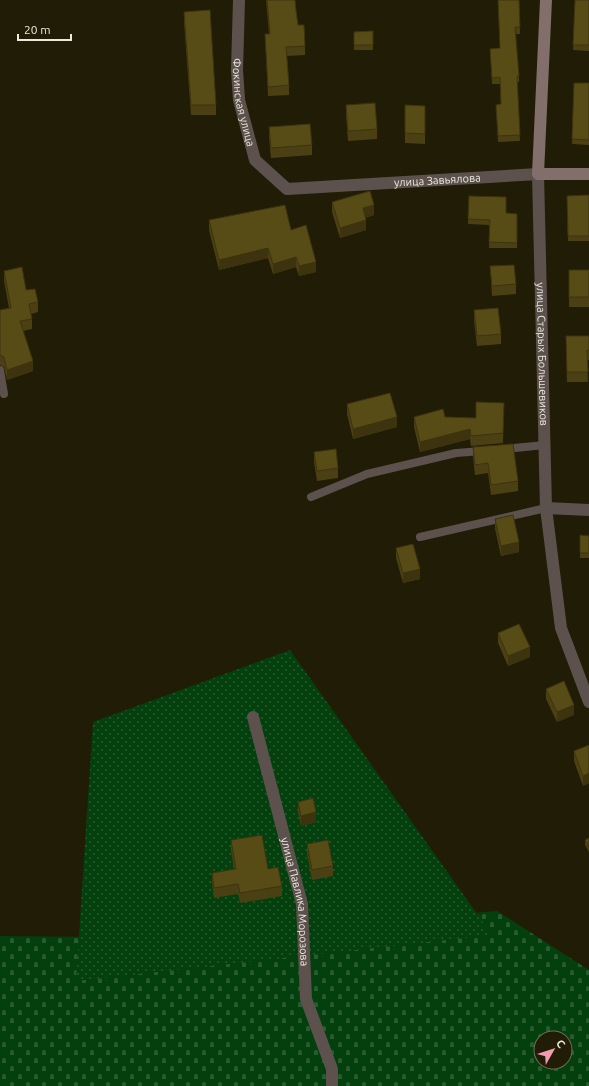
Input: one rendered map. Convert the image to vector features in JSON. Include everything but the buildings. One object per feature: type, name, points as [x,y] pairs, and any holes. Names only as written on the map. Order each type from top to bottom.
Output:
[{"type":"main road","name":"улица Старых Большевиков","points":[[538,174],[546,0]]},
{"type":"main road","name":"улица Завьялова","points":[[538,174],[589,174]]},
{"type":"street","name":"Фокинская улица","points":[[238,0],[237,70],[241,107],[255,160],[287,189]]},
{"type":"street","name":"улица Завьялова","points":[[287,189],[538,174]]},
{"type":"street","name":"улица Старых Большевиков","points":[[538,174],[546,508],[561,628],[589,702]]},
{"type":"street","points":[[546,508],[589,510]]},
{"type":"street","name":"улица Павлика Морозова","points":[[252,717],[302,904],[306,999],[332,1069],[332,1086]]},
{"type":"lane","points":[[0,370],[4,394]]},
{"type":"lane","points":[[312,497],[367,474],[456,454],[545,445]]},
{"type":"lane","points":[[420,537],[546,508]]},
{"type":"green space","points":[[290,650],[492,935],[76,981],[93,722]]},
{"type":"green space","points":[[497,911],[589,970],[589,1086],[0,1086],[0,936],[191,938]]}]
